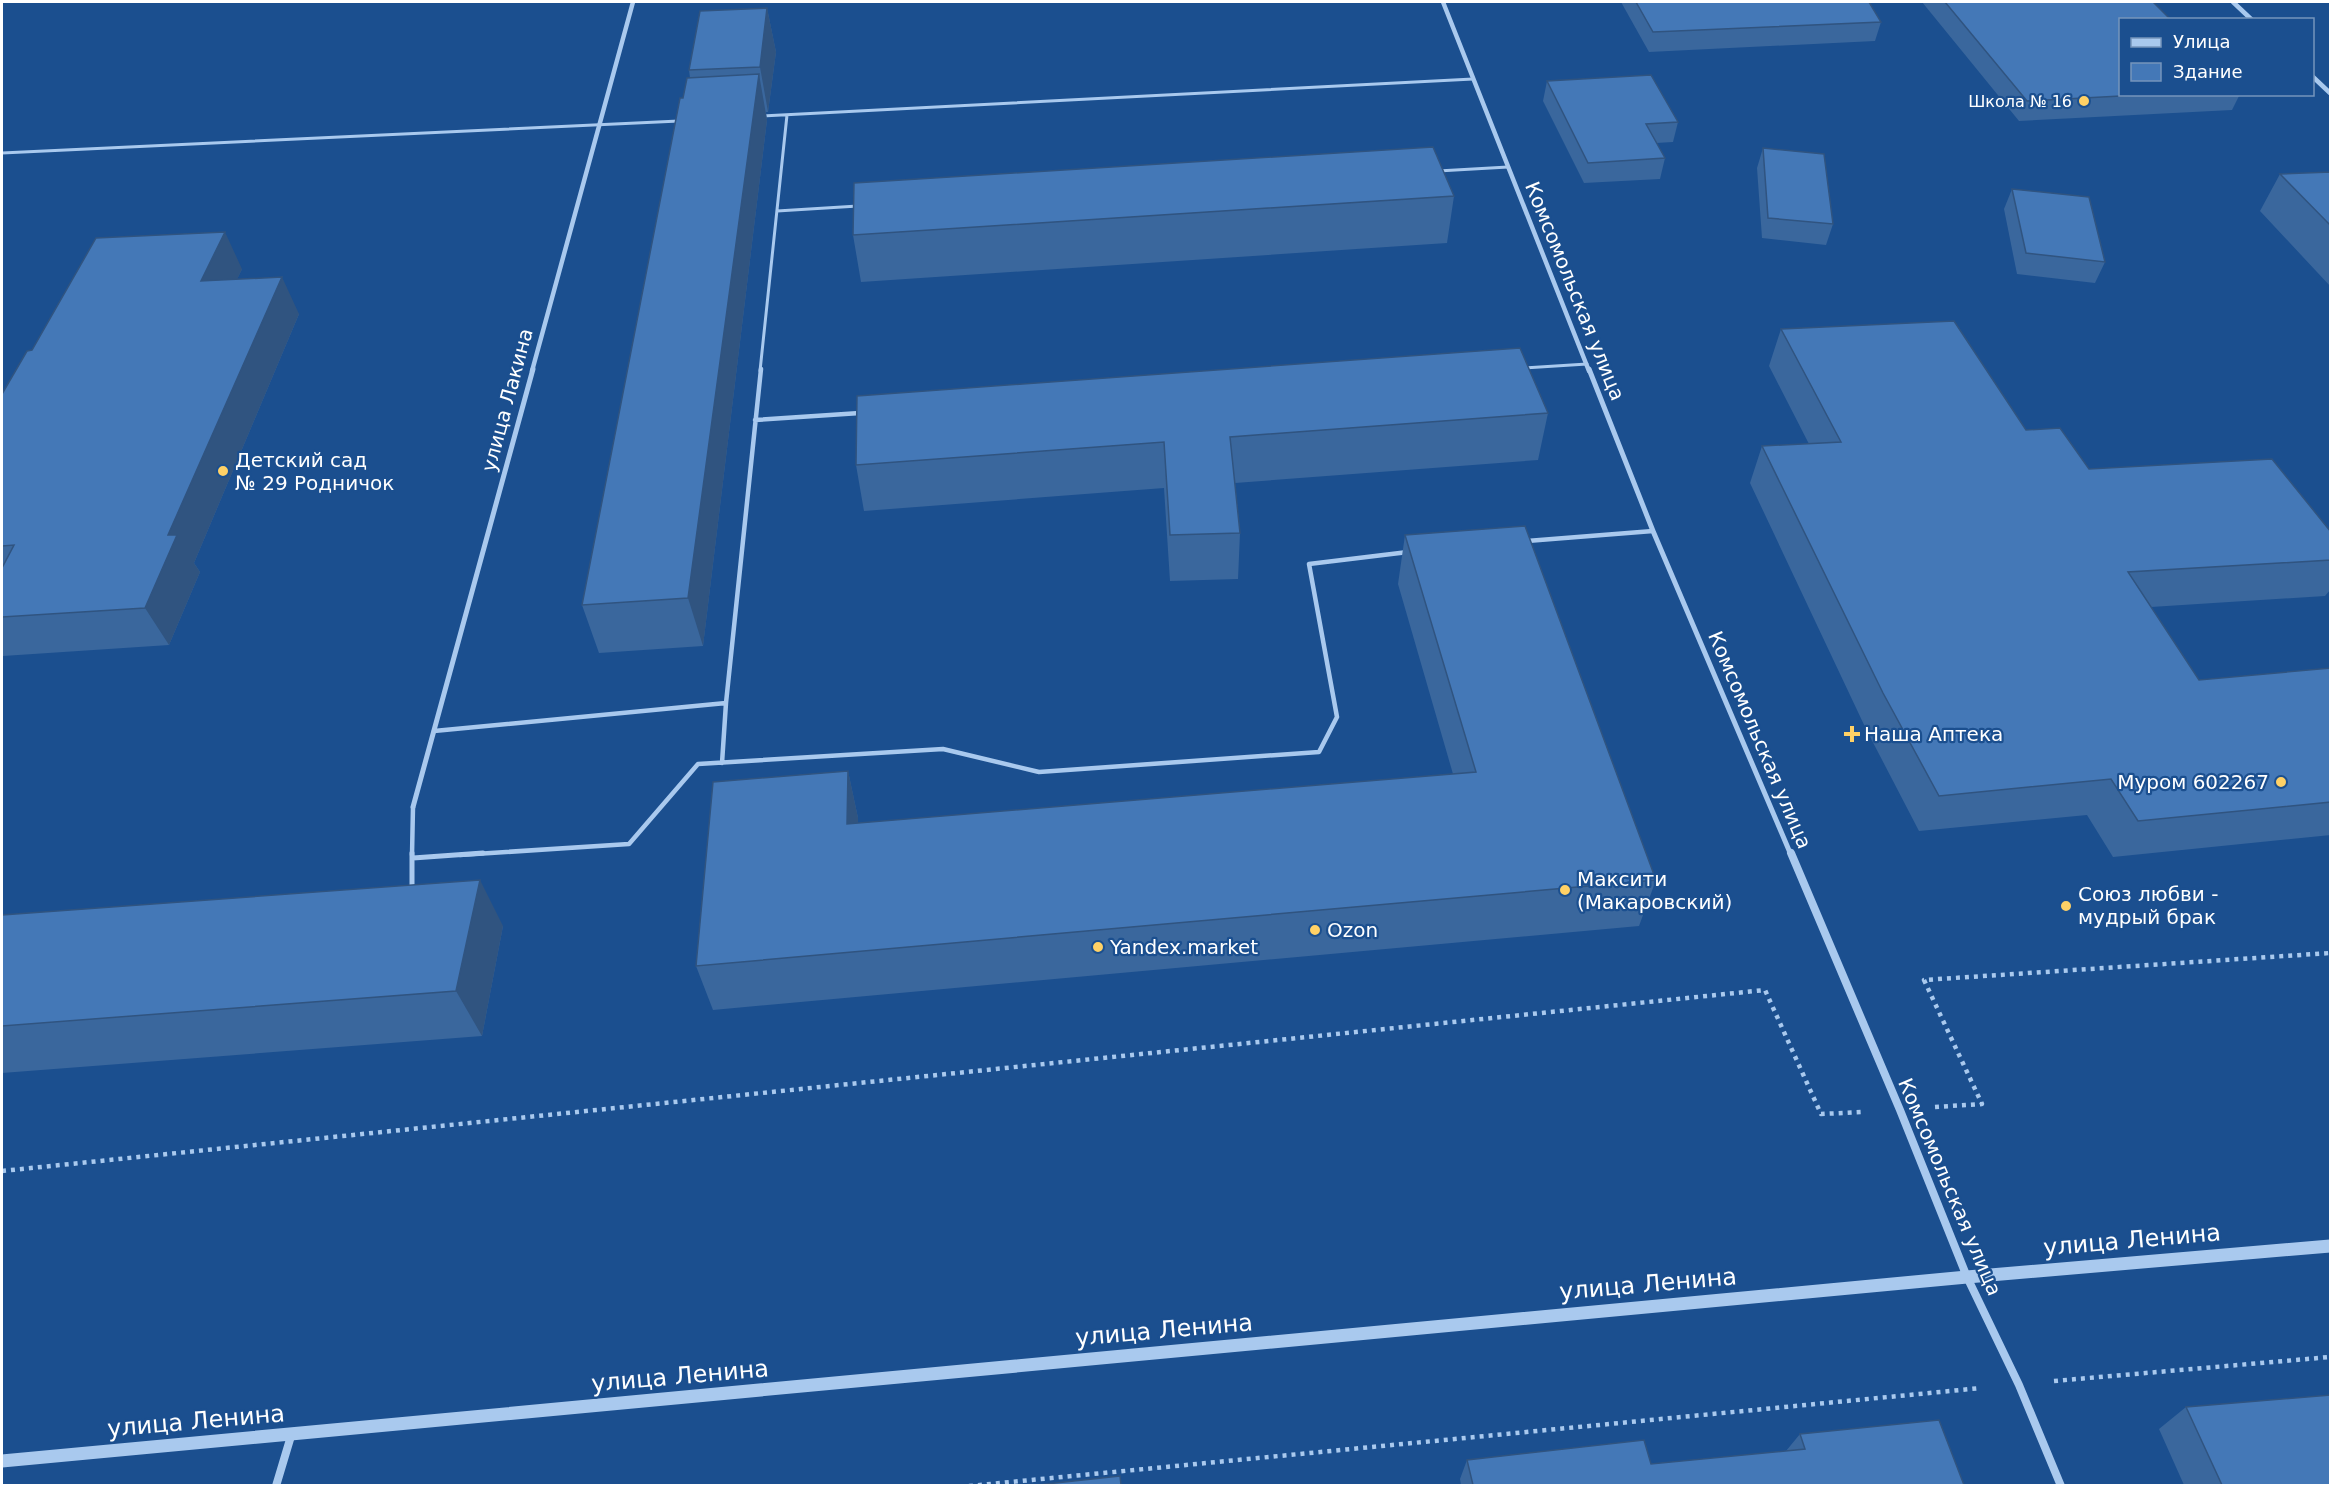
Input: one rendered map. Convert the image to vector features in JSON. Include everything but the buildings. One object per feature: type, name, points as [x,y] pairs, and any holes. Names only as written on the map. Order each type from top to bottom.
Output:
[{"type":"street","name":"улица Лакина","points":[[413,807],[633,2]]},
{"type":"street","name":"Комсомольская улица","points":[[1443,2],[1653,531],[1900,1110],[1966,1277],[2019,1385],[2061,1485]]},
{"type":"street","points":[[2233,2],[2250,18]]},
{"type":"street","points":[[2314,77],[2331,93]]},
{"type":"street","name":"улица Ленина","points":[[2,1461],[291,1436],[1966,1277],[2331,1246]]},
{"type":"street","points":[[276,1485],[291,1436]]},
{"type":"lane","points":[[752,117],[1473,79]]},
{"type":"lane","points":[[722,763],[726,703],[787,115]]},
{"type":"lane","points":[[2,153],[681,121]]},
{"type":"lane","points":[[1438,171],[1508,167]]},
{"type":"lane","points":[[777,211],[860,206]]},
{"type":"lane","points":[[1515,368],[1587,364]]},
{"type":"lane","points":[[755,420],[862,413]]},
{"type":"lane","points":[[1523,542],[1653,531]]},
{"type":"lane","points":[[413,858],[629,844],[698,764],[943,749],[1039,772],[1319,752],[1337,717],[1309,564],[1419,551]]},
{"type":"lane","points":[[434,730],[726,703]]},
{"type":"lane","points":[[402,889],[412,887],[413,807]]},
{"type":"path","points":[[2,1171],[1765,990],[1821,1114],[1982,1104],[1923,980],[2331,953]]},
{"type":"path","points":[[969,1485],[2331,1357]]},
{"type":"place","name":"Школа № 16","points":[[2084,101]]},
{"type":"place","name":"Детский сад № 29 Родничок","points":[[223,471]]},
{"type":"place","name":"Наша Аптека","points":[[1852,734]]},
{"type":"place","name":"Муром 602267","points":[[2281,782]]},
{"type":"place","name":"Максити (Макаровский)","points":[[1565,890]]},
{"type":"place","name":"Союз любви - мудрый брак","points":[[2066,906]]},
{"type":"place","name":"Ozon","points":[[1315,930]]},
{"type":"place","name":"Yandex.market","points":[[1098,947]]}]
